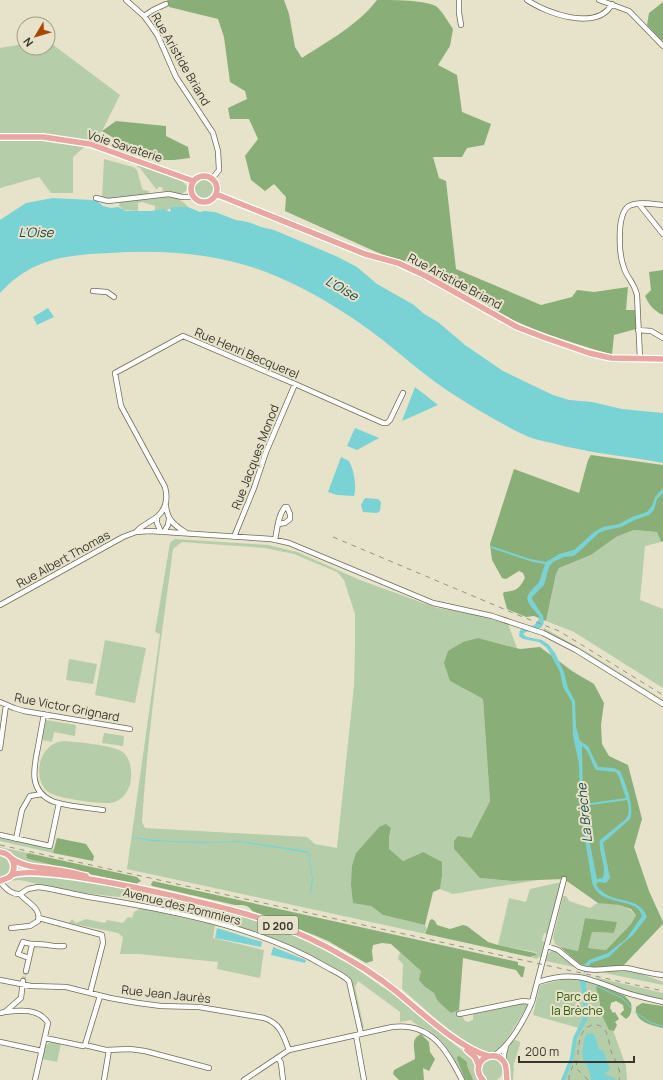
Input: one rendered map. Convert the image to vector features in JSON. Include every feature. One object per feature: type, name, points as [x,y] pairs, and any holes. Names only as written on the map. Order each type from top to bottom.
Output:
[{"type":"main road","name":"Voie Savaterie","points":[[0,137],[43,137],[90,144],[193,181]]},
{"type":"main road","points":[[204,176],[212,179],[216,186],[216,194],[214,198],[207,202],[199,202],[193,197],[190,189],[193,181],[196,178],[204,176]]},
{"type":"main road","name":"Rue Aristide Briand","points":[[216,194],[366,254],[398,263],[426,276],[517,327],[543,337],[589,353],[611,358],[663,359]]},
{"type":"main road","points":[[0,852],[7,854],[11,858],[14,867],[10,877],[0,882]]},
{"type":"main road","name":"D 200","points":[[11,858],[24,865],[62,870],[239,912],[300,934],[336,952],[363,968],[398,993],[441,1028],[477,1052],[490,1056]]},
{"type":"main road","name":"D 200","points":[[10,877],[17,873],[27,872],[112,883]]},
{"type":"main road","name":"D 200","points":[[424,1015],[439,1030],[471,1053],[479,1066]]},
{"type":"main road","points":[[480,1078],[479,1066],[483,1059],[490,1056],[500,1058],[505,1064],[507,1080]]},
{"type":"main road","points":[[501,1080],[506,1072]]},
{"type":"street","name":"Rue Aristide Briand","points":[[126,0],[144,16],[158,36],[176,78],[213,134],[218,151],[219,170],[212,179]]},
{"type":"street","points":[[459,0],[461,25]]},
{"type":"street","points":[[527,0],[549,12],[579,18],[592,17],[602,14],[607,11],[612,4]]},
{"type":"street","points":[[599,0],[630,12],[663,46]]},
{"type":"street","points":[[144,16],[166,4]]},
{"type":"street","points":[[96,198],[108,201],[169,194],[182,197],[193,197]]},
{"type":"street","points":[[640,359],[636,292],[633,283],[623,268],[620,234],[622,216],[624,211],[630,206],[639,204],[663,205]]},
{"type":"street","points":[[639,204],[663,234]]},
{"type":"street","points":[[93,291],[107,292],[114,297]]},
{"type":"street","points":[[638,330],[651,331],[663,338]]},
{"type":"street","name":"Rue Henri Becquerel","points":[[165,504],[166,494],[164,484],[121,406],[115,373],[183,336],[384,423],[391,419],[403,393]]},
{"type":"street","name":"Rue Jacques Monod","points":[[234,537],[253,491],[266,452],[295,384]]},
{"type":"street","points":[[136,532],[157,517],[161,513],[165,504]]},
{"type":"street","points":[[163,532],[168,525],[168,516],[165,504]]},
{"type":"street","points":[[161,513],[168,516],[175,526],[186,534]]},
{"type":"street","points":[[157,517],[157,523],[163,532]]},
{"type":"street","points":[[275,540],[278,524]]},
{"type":"street","points":[[136,532],[163,532],[275,540],[296,545],[433,603],[483,613],[540,632],[576,650],[663,704]]},
{"type":"street","name":"Rue Albert Thomas","points":[[0,605],[136,532]]},
{"type":"street","name":"Rue Victor Grignard","points":[[0,702],[19,710],[130,729]]},
{"type":"street","points":[[0,748],[6,705]]},
{"type":"street","points":[[44,714],[34,773],[35,783],[42,794],[50,800],[59,803],[103,810]]},
{"type":"street","points":[[16,839],[24,806],[30,796],[42,794]]},
{"type":"street","points":[[0,835],[50,846],[59,803]]},
{"type":"street","points":[[10,877],[8,887],[33,906],[38,913],[39,918],[37,922],[32,925],[11,928]]},
{"type":"street","points":[[490,1056],[500,1051],[507,1044],[526,1015],[532,1002],[564,879]]},
{"type":"street","points":[[0,882],[6,889],[17,894]]},
{"type":"street","name":"Avenue des Pommiers","points":[[17,894],[28,888],[38,887],[111,900],[239,930],[294,949],[313,959],[349,981],[364,1080]]},
{"type":"street","points":[[39,918],[103,936],[103,943],[90,993]]},
{"type":"street","points":[[29,958],[18,954],[22,942],[32,945],[64,946]]},
{"type":"street","points":[[26,971],[32,945]]},
{"type":"street","points":[[547,946],[555,949],[579,967],[585,969],[626,968],[663,975]]},
{"type":"street","points":[[538,982],[558,977],[582,977],[629,994],[663,1002]]},
{"type":"street","name":"Rue Jean Jaurès","points":[[0,980],[40,987],[66,987],[100,996],[155,1005],[199,1007],[266,1019],[280,1029],[289,1050]]},
{"type":"street","points":[[22,983],[22,1010]]},
{"type":"street","points":[[86,1045],[100,996]]},
{"type":"street","points":[[3,1013],[21,998]]},
{"type":"street","points":[[459,1014],[523,1001],[532,1002]]},
{"type":"street","points":[[3,1013],[22,1010],[32,1012],[46,1020],[48,1026],[35,1080]]},
{"type":"street","points":[[244,1080],[289,1050],[398,1026],[422,1031],[434,1038],[446,1051],[462,1080]]},
{"type":"street","points":[[45,1038],[83,1046],[86,1045],[103,1050],[130,1049],[145,1051],[208,1068]]},
{"type":"street","points":[[0,1042],[42,1051]]},
{"type":"street","points":[[505,1064],[504,1054],[507,1044]]},
{"type":"street","points":[[104,1080],[109,1050]]},
{"type":"street","points":[[278,1058],[281,1063],[283,1080]]},
{"type":"green space","points":[[167,0],[284,0],[289,14],[295,47],[302,58],[352,25],[377,0],[416,1],[436,6],[453,29],[450,46],[438,65],[457,75],[462,112],[491,124],[484,145],[467,148],[462,157],[433,157],[439,178],[446,181],[456,269],[541,305],[572,297],[577,290],[594,292],[628,287],[626,310],[635,310],[636,329],[614,335],[612,355],[561,339],[513,320],[416,265],[416,261],[414,260],[411,263],[383,255],[285,211],[286,197],[274,184],[265,191],[251,180],[245,156],[258,139],[249,119],[230,119],[228,108],[247,99],[245,91],[230,82],[224,37],[218,19],[169,7]]},
{"type":"green space","points":[[663,2],[662,41],[647,25],[649,13]]},
{"type":"green space","points":[[16,45],[16,56],[56,56],[56,47],[120,95],[102,131],[73,157],[73,193],[51,193],[39,177],[0,188],[0,48]]},
{"type":"green space","points":[[116,121],[166,126],[166,136],[188,147],[190,158],[151,160],[102,131]]},
{"type":"green space","points":[[104,159],[133,167],[137,170],[143,190],[149,191],[147,197],[164,196],[175,198],[188,207],[171,207],[171,209],[168,210],[155,211],[155,206],[142,202],[138,203],[138,211],[124,210],[119,206],[120,199],[102,199]]},
{"type":"green space","points":[[138,165],[182,181],[187,186],[186,191],[181,194],[163,191],[162,187],[158,187],[158,189],[156,189],[140,168],[137,167]]},
{"type":"green space","points":[[204,179],[211,182],[214,189],[211,196],[204,199],[197,196],[194,189],[197,182]]},
{"type":"green space","points":[[663,270],[663,315],[652,307],[645,296],[651,290],[649,272]]},
{"type":"green space","points":[[591,455],[663,465],[663,541],[661,542],[657,532],[634,530],[616,537],[591,555],[559,568],[556,574],[546,621],[534,616],[526,617],[507,609],[503,594],[504,592],[517,589],[525,578],[523,573],[519,571],[506,579],[502,578],[492,560],[490,544],[514,469],[579,493],[588,460]]},
{"type":"green space","points":[[634,530],[657,532],[661,542],[645,546],[640,600],[663,609],[663,688],[574,632],[546,621],[556,574],[559,568],[591,555],[616,537]]},
{"type":"green space","points":[[175,539],[268,545],[297,552],[360,580],[437,608],[470,613],[508,624],[517,648],[478,638],[450,681],[483,699],[490,801],[471,838],[454,849],[481,878],[512,881],[538,880],[453,894],[440,889],[442,876],[423,852],[403,861],[389,850],[391,828],[379,827],[356,853],[371,906],[383,915],[425,925],[427,930],[426,934],[127,869],[160,634],[155,632],[170,543]],"holes":[[[182,542],[265,548],[294,554],[337,572],[344,580],[355,614],[354,686],[337,848],[315,844],[307,837],[145,828],[142,822],[151,719],[173,549]]]},
{"type":"green space","points":[[544,628],[585,651],[663,700],[663,702],[590,656],[543,631]]},
{"type":"green space","points":[[478,638],[520,649],[540,647],[572,671],[594,684],[604,703],[601,725],[602,744],[609,756],[628,765],[642,819],[634,847],[649,891],[663,922],[663,924],[623,966],[593,967],[580,964],[560,947],[578,951],[585,918],[617,922],[614,933],[592,932],[588,948],[606,950],[631,924],[636,915],[631,909],[619,905],[598,903],[564,879],[512,881],[480,878],[454,849],[454,841],[458,836],[471,838],[490,801],[483,699],[450,681],[444,663],[448,651],[463,642]]},
{"type":"green space","points":[[105,640],[146,648],[135,703],[95,695]]},
{"type":"green space","points":[[69,659],[97,664],[93,684],[66,680]]},
{"type":"green space","points":[[46,720],[76,725],[75,736],[54,732],[52,742],[42,740]]},
{"type":"green space","points":[[104,733],[124,736],[123,746],[102,743]]},
{"type":"green space","points":[[64,741],[102,745],[121,751],[127,757],[131,769],[130,785],[123,797],[111,803],[96,803],[58,796],[47,791],[42,784],[40,777],[39,768],[41,760],[49,747]]},
{"type":"green space","points":[[386,824],[391,828],[389,849],[403,861],[423,852],[442,862],[440,889],[433,892],[425,925],[383,915],[371,906],[353,903],[351,884],[352,866],[356,853],[379,827]]},
{"type":"green space","points":[[0,837],[54,849],[53,853],[0,841]]},
{"type":"green space","points":[[57,838],[86,844],[94,856],[93,861],[53,853]]},
{"type":"green space","points":[[0,847],[28,853],[26,855],[27,858],[50,865],[33,865],[22,863],[6,851],[0,849]]},
{"type":"green space","points":[[28,853],[137,877],[141,881],[136,884],[75,871],[29,859],[26,855]]},
{"type":"green space","points":[[0,856],[7,859],[10,866],[8,874],[0,878]]},
{"type":"green space","points":[[17,875],[37,875],[140,891],[222,909],[259,920],[299,936],[336,954],[382,987],[393,992],[435,1029],[474,1060],[477,1080],[473,1080],[467,1062],[465,1080],[446,1047],[436,1036],[430,1031],[415,1024],[411,1020],[400,1022],[400,1012],[358,981],[355,987],[364,1028],[362,1028],[348,977],[302,951],[259,933],[216,920],[128,898],[84,893],[19,880],[10,881]]},
{"type":"green space","points":[[153,881],[518,962],[518,965],[525,967],[523,977],[521,977],[516,970],[463,958],[459,1010],[451,1013],[437,1000],[434,993],[425,987],[419,980],[421,971],[391,944],[382,943],[373,945],[373,961],[366,963],[328,941],[252,911],[247,906],[235,905],[152,886],[151,884]]},
{"type":"green space","points":[[561,882],[548,934],[544,933],[542,941],[546,942],[542,951],[542,957],[537,959],[530,957],[537,954],[535,952],[498,945],[509,898],[526,902],[530,889]]},
{"type":"green space","points":[[563,896],[566,896],[569,901],[590,908],[599,903],[619,905],[629,909],[636,915],[631,924],[606,950],[588,948],[592,932],[614,933],[616,922],[585,918],[578,951],[560,947],[555,944],[553,937]]},
{"type":"green space","points":[[141,908],[215,925],[213,938],[264,950],[260,978],[217,969],[218,962],[139,954],[120,954],[123,937],[118,933],[69,923],[72,919],[76,923],[86,919],[105,923],[107,920],[123,923],[128,917],[132,918],[134,912]]},
{"type":"green space","points":[[432,919],[437,925],[450,929],[463,925],[467,926],[488,942],[535,953],[537,955],[530,957],[426,934],[430,920]]},
{"type":"green space","points":[[552,951],[557,952],[579,968],[546,961],[549,953]]},
{"type":"green space","points":[[400,952],[421,971],[425,987],[434,993],[437,1000],[451,1013],[459,1010],[465,1021],[468,1022],[473,1020],[473,1013],[524,1002],[528,1005],[501,1048],[490,1053],[480,1051],[443,1025],[402,989],[403,964],[398,959]]},
{"type":"green space","points":[[595,971],[634,971],[663,982],[663,985]]},
{"type":"green space","points":[[594,977],[663,993],[663,1000],[622,990]]},
{"type":"green space","name":"Parc de la Brèche","points":[[569,978],[596,984],[626,1066],[627,1080],[565,1080],[577,1039],[582,1029],[533,1015],[540,985]]},
{"type":"green space","points":[[597,985],[625,996],[631,1003],[631,1012],[626,1019],[620,1014],[624,1010],[623,1005],[616,1001],[611,1003],[610,1008],[613,1013],[615,1012],[619,1019],[615,1022],[617,1025],[614,1031],[609,1030],[600,1011],[600,1002],[596,988]]},
{"type":"green space","points":[[642,1003],[663,1006],[663,1028],[653,1026],[640,1019],[636,1012],[636,1007]]},
{"type":"green space","points":[[421,1034],[429,1042],[430,1052],[435,1059],[429,1071],[423,1068],[424,1080],[399,1080],[393,1074],[394,1070],[415,1059],[414,1041]]},
{"type":"green space","points":[[516,1040],[520,1042],[520,1044],[513,1067],[513,1080],[510,1080],[510,1065],[507,1061],[507,1051],[512,1041]]},
{"type":"green space","points":[[51,1042],[61,1044],[57,1062],[42,1059],[46,1046]]},
{"type":"green space","points":[[459,1056],[467,1062],[473,1080],[465,1079],[457,1059]]},
{"type":"green space","points":[[492,1059],[500,1062],[503,1070],[500,1078],[492,1081],[484,1078],[481,1070],[484,1062]]},
{"type":"water","name":"L’Oise","points":[[53,198],[92,200],[97,201],[103,206],[111,208],[118,207],[126,211],[151,211],[164,209],[170,212],[171,207],[188,207],[200,212],[215,212],[236,220],[274,230],[338,257],[357,267],[377,284],[414,305],[424,314],[438,322],[465,345],[503,371],[553,395],[569,400],[592,402],[622,409],[663,413],[663,463],[579,449],[540,440],[520,433],[463,401],[445,389],[372,332],[331,304],[289,282],[258,269],[238,263],[217,258],[174,253],[131,252],[79,255],[64,257],[37,265],[12,281],[0,293],[0,220],[26,203]]},
{"type":"water","points":[[48,308],[54,317],[37,325],[33,317]]},
{"type":"water","points":[[415,387],[438,405],[402,421]]},
{"type":"water","points":[[355,428],[379,438],[357,450],[347,446]]},
{"type":"water","points":[[341,457],[349,461],[352,469],[355,483],[354,496],[337,495],[328,492]]},
{"type":"water","points":[[663,488],[663,493],[657,499],[654,510],[649,515],[621,527],[599,533],[574,556],[564,557],[553,562],[549,567],[544,585],[532,597],[543,616],[543,625],[540,628],[523,634],[527,637],[542,640],[549,645],[555,653],[564,672],[568,688],[575,701],[576,727],[580,741],[588,746],[598,767],[614,768],[620,771],[627,788],[630,801],[630,819],[603,843],[610,878],[606,883],[598,882],[596,885],[602,892],[609,896],[637,905],[643,910],[647,917],[633,935],[609,957],[591,963],[588,967],[583,966],[589,960],[608,953],[626,939],[642,916],[639,910],[633,906],[602,896],[596,890],[592,882],[580,809],[583,809],[597,879],[603,878],[604,868],[600,850],[600,840],[626,819],[629,812],[627,800],[584,806],[584,804],[626,798],[616,772],[596,770],[589,754],[582,746],[583,807],[580,807],[579,764],[573,736],[572,702],[563,687],[560,672],[547,648],[539,642],[523,639],[519,636],[520,630],[537,623],[539,616],[529,604],[527,598],[529,593],[539,582],[545,564],[533,562],[491,548],[491,546],[530,559],[546,562],[559,554],[574,550],[594,532],[603,527],[619,524],[632,517],[647,512],[652,506],[655,497]]},
{"type":"water","points":[[365,498],[378,499],[381,502],[380,511],[377,513],[363,512],[361,505]]},
{"type":"water","points":[[134,837],[169,841],[241,841],[307,851],[309,853],[313,879],[311,894],[312,879],[308,853],[240,842],[199,843],[150,841]]},
{"type":"water","points":[[217,928],[262,942],[261,947],[215,938]]},
{"type":"water","points":[[273,947],[306,960],[305,963],[271,955]]},
{"type":"water","points":[[579,978],[584,979],[586,983],[589,1016],[577,1039],[574,1058],[565,1080],[561,1080],[570,1058],[573,1038],[584,1016]]},
{"type":"water","points":[[592,1033],[595,1036],[599,1050],[603,1050],[610,1069],[605,1073],[606,1075],[615,1078],[615,1080],[591,1080],[589,1069],[582,1055],[585,1037],[587,1034]]},
{"type":"waterway","name":"La Brèche","points":[[583,977],[585,970]]},
{"type":"waterway","points":[[596,986],[622,998],[631,1008]]},
{"type":"waterway","points":[[635,1012],[651,1023],[663,1026]]},
{"type":"tunnel","points":[[23,981],[26,971]]},
{"type":"railway","points":[[333,537],[559,631],[663,695]]},
{"type":"railway","points":[[0,845],[663,991]]},
{"type":"railway","points":[[588,1080],[576,1066],[581,1037],[583,1032],[592,1025],[601,1026],[606,1032],[611,1051],[618,1065],[620,1076],[619,1080]]},
{"type":"railway","points":[[569,1080],[575,1060]]},
{"type":"water label","name":"L'Oise","points":[[342,288]]}]
